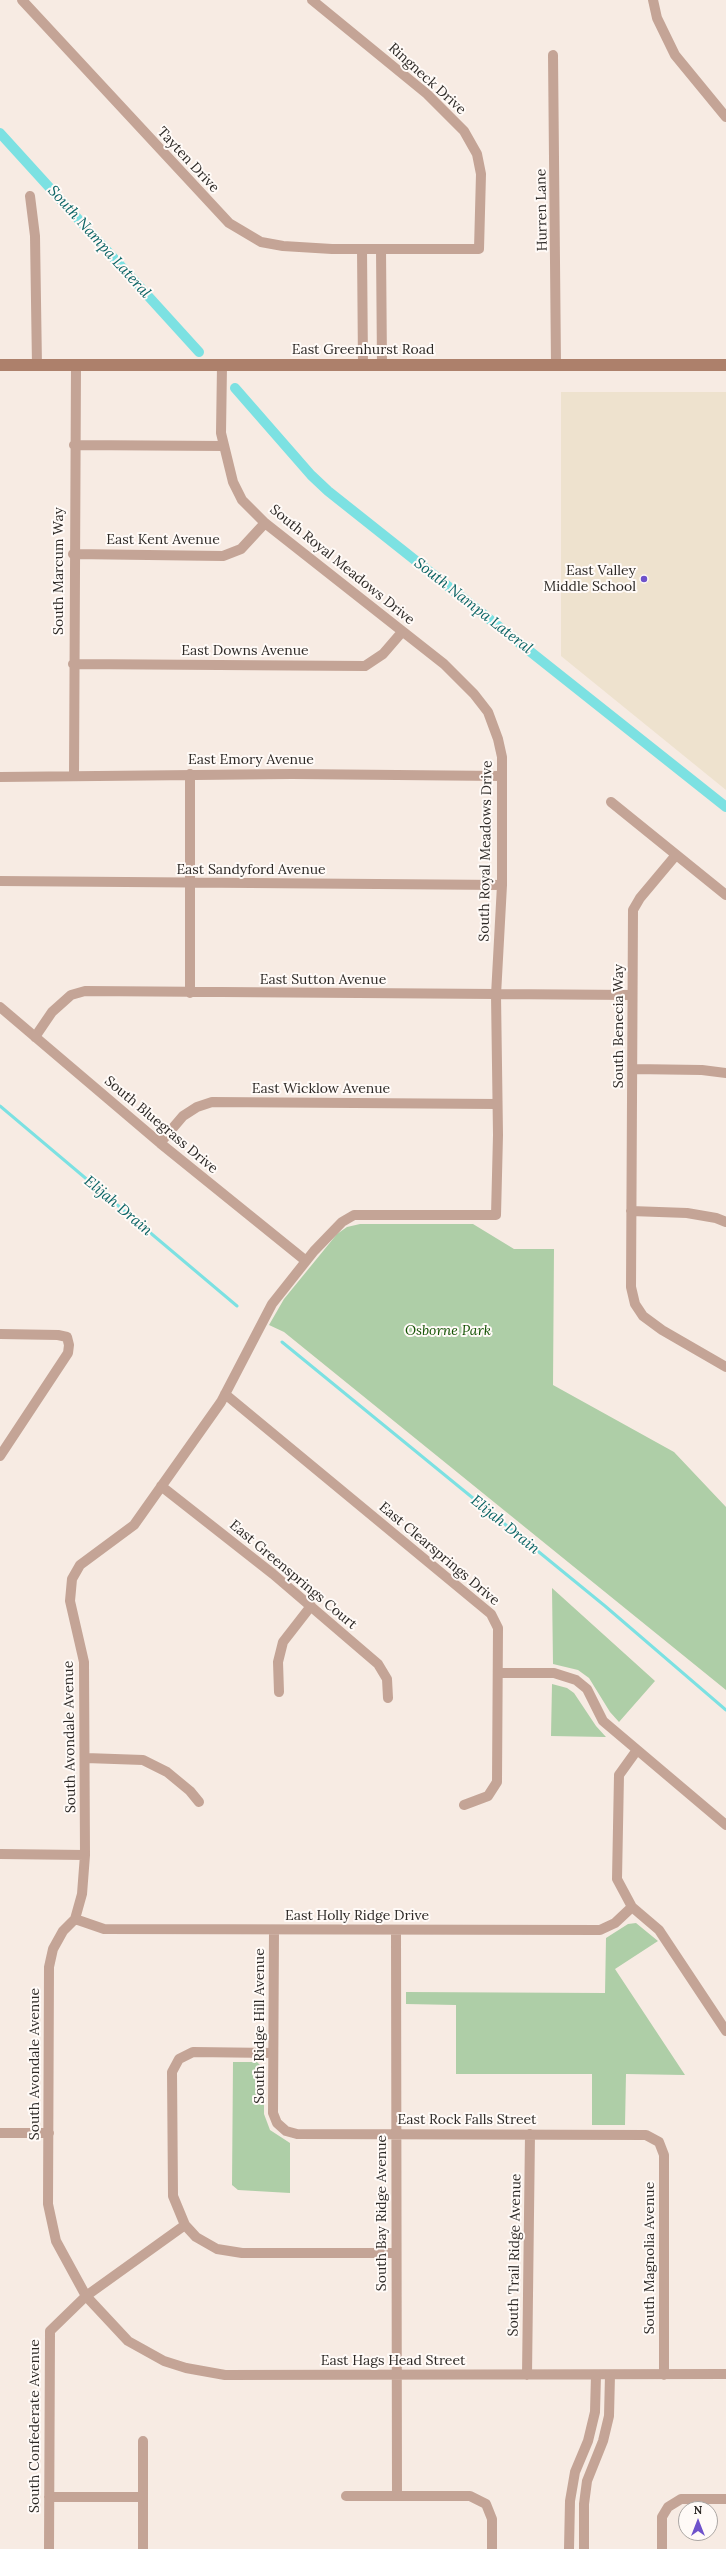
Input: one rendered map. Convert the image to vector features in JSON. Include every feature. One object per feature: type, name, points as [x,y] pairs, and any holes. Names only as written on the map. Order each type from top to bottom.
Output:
[{"type":"main road","name":"East Greenhurst Road","points":[[0,365],[726,365]]},
{"type":"street","name":"Tayten Drive","points":[[22,0],[229,223],[261,242],[284,246],[381,249]]},
{"type":"street","name":"Ringneck Drive","points":[[312,0],[450,115],[464,131],[477,154],[481,174],[479,249],[381,249]]},
{"type":"street","points":[[653,0],[657,18],[675,55],[726,117]]},
{"type":"street","name":"Hurren Lane","points":[[553,55],[556,365]]},
{"type":"street","points":[[30,196],[35,236],[37,366]]},
{"type":"street","points":[[362,249],[363,365]]},
{"type":"street","points":[[381,249],[382,365]]},
{"type":"street","name":"South Marcum Way","points":[[74,776],[74,445],[76,366]]},
{"type":"street","name":"South Royal Meadows Drive","points":[[222,366],[221,433],[233,482],[242,500],[265,524],[444,664],[474,694],[488,712],[502,757],[502,885],[496,995],[496,1215]]},
{"type":"street","points":[[74,445],[224,446]]},
{"type":"street","name":"East Kent Avenue","points":[[74,554],[223,556],[241,549],[265,524]]},
{"type":"street","name":"East Downs Avenue","points":[[73,664],[365,666],[383,654],[402,632]]},
{"type":"street","points":[[190,774],[190,993]]},
{"type":"street","name":"East Emory Avenue","points":[[0,777],[190,774],[502,776]]},
{"type":"street","points":[[611,802],[726,895]]},
{"type":"street","name":"South Benecia Way","points":[[676,855],[640,898],[633,910],[631,1287],[635,1304],[643,1316],[662,1330],[726,1367]]},
{"type":"street","name":"East Sandyford Avenue","points":[[0,881],[190,884],[502,885]]},
{"type":"street","name":"East Sutton Avenue","points":[[35,1037],[52,1012],[71,995],[85,991],[190,993],[632,995]]},
{"type":"street","name":"South Bluegrass Drive","points":[[0,1007],[160,1143],[306,1261]]},
{"type":"street","points":[[633,1069],[702,1070],[726,1073]]},
{"type":"street","name":"East Wicklow Avenue","points":[[160,1143],[183,1116],[197,1107],[212,1102],[497,1104]]},
{"type":"street","points":[[631,1211],[687,1213],[716,1218],[726,1222]]},
{"type":"street","name":"South Avondale Avenue","points":[[86,2296],[56,2241],[48,2204],[49,1967],[53,1949],[64,1931],[75,1919],[82,1894],[85,1855],[86,1758],[84,1662],[70,1601],[72,1580],[80,1565],[134,1525],[225,1394],[272,1304],[306,1261],[342,1222],[354,1215],[496,1215]]},
{"type":"street","points":[[0,1334],[67,1337],[69,1345],[68,1353],[0,1456]]},
{"type":"street","name":"East Clearsprings Drive","points":[[225,1394],[490,1614],[498,1628],[497,1782],[488,1796],[464,1805]]},
{"type":"street","name":"East Greensprings Court","points":[[161,1486],[312,1606],[378,1664],[387,1678],[388,1698]]},
{"type":"street","points":[[279,1692],[278,1662],[283,1642],[312,1606]]},
{"type":"street","points":[[498,1673],[554,1673],[576,1680],[587,1690],[603,1721],[726,1825]]},
{"type":"street","points":[[637,1750],[619,1775],[617,1879],[632,1907],[659,1930],[725,2028]]},
{"type":"street","points":[[86,1758],[143,1760],[166,1772],[190,1792],[199,1802]]},
{"type":"street","points":[[0,1854],[85,1855]]},
{"type":"street","name":"East Holly Ridge Drive","points":[[75,1919],[104,1929],[600,1930],[615,1923],[632,1907]]},
{"type":"street","name":"South Ridge Hill Avenue","points":[[274,1930],[273,2113],[277,2123]]},
{"type":"street","name":"South Bay Ridge Avenue","points":[[396,1930],[397,2496]]},
{"type":"street","points":[[273,2053],[194,2052],[179,2059],[172,2072],[172,2196],[177,2211],[185,2225],[196,2237],[217,2249],[242,2253],[396,2253]]},
{"type":"street","name":"East Rock Falls Street","points":[[277,2123],[286,2131],[297,2134],[646,2135],[659,2142]]},
{"type":"street","points":[[0,2133],[49,2133]]},
{"type":"street","name":"South Trail Ridge Avenue","points":[[528,2375],[530,2134]]},
{"type":"street","name":"South Magnolia Avenue","points":[[659,2142],[664,2155],[664,2375]]},
{"type":"street","name":"South Confederate Avenue","points":[[49,2549],[50,2331],[86,2296],[185,2225]]},
{"type":"street","name":"East Hags Head Street","points":[[86,2296],[128,2341],[164,2361],[186,2368],[225,2375],[726,2374]]},
{"type":"street","points":[[569,2549],[570,2501],[575,2472],[588,2441],[595,2412],[596,2375]]},
{"type":"street","points":[[584,2549],[585,2496],[587,2481],[603,2441],[609,2416],[610,2375]]},
{"type":"street","points":[[143,2549],[144,2441]]},
{"type":"street","points":[[346,2496],[470,2496],[486,2504],[492,2519],[492,2549]]},
{"type":"street","points":[[49,2497],[143,2497]]},
{"type":"street","points":[[662,2549],[662,2517],[668,2507],[681,2499],[726,2499]]},
{"type":"shaded area","name":"East Valley Middle School","points":[[561,392],[726,392],[726,790],[561,656]]},
{"type":"green space","name":"Osborne Park","points":[[360,1224],[473,1224],[514,1249],[554,1249],[553,1385],[674,1452],[726,1507],[726,1690],[284,1332],[269,1325],[284,1299],[337,1234],[347,1227]]},
{"type":"green space","points":[[552,1588],[655,1681],[619,1722],[610,1712],[589,1678],[578,1670],[553,1664]]},
{"type":"green space","points":[[552,1684],[567,1688],[574,1693],[596,1726],[606,1737],[551,1736]]},
{"type":"green space","points":[[636,1923],[658,1941],[615,1969],[685,2075],[626,2074],[625,2125],[592,2125],[592,2074],[456,2074],[456,2005],[406,2004],[406,1992],[605,1993],[606,1938],[628,1924]]},
{"type":"green space","points":[[233,2062],[257,2062],[264,2069],[264,2114],[270,2130],[290,2143],[290,2193],[238,2190],[232,2185]]},
{"type":"waterway","name":"South Nampa Lateral","points":[[0,133],[199,352]]},
{"type":"waterway","name":"South Nampa Lateral","points":[[235,388],[311,475],[328,491],[726,807]]},
{"type":"waterway","name":"Elijah Drain","points":[[0,1106],[237,1306]]},
{"type":"waterway","name":"Elijah Drain","points":[[282,1342],[605,1606],[726,1710]]},
{"type":"place","name":"East Valley Middle School","points":[[644,579]]}]
